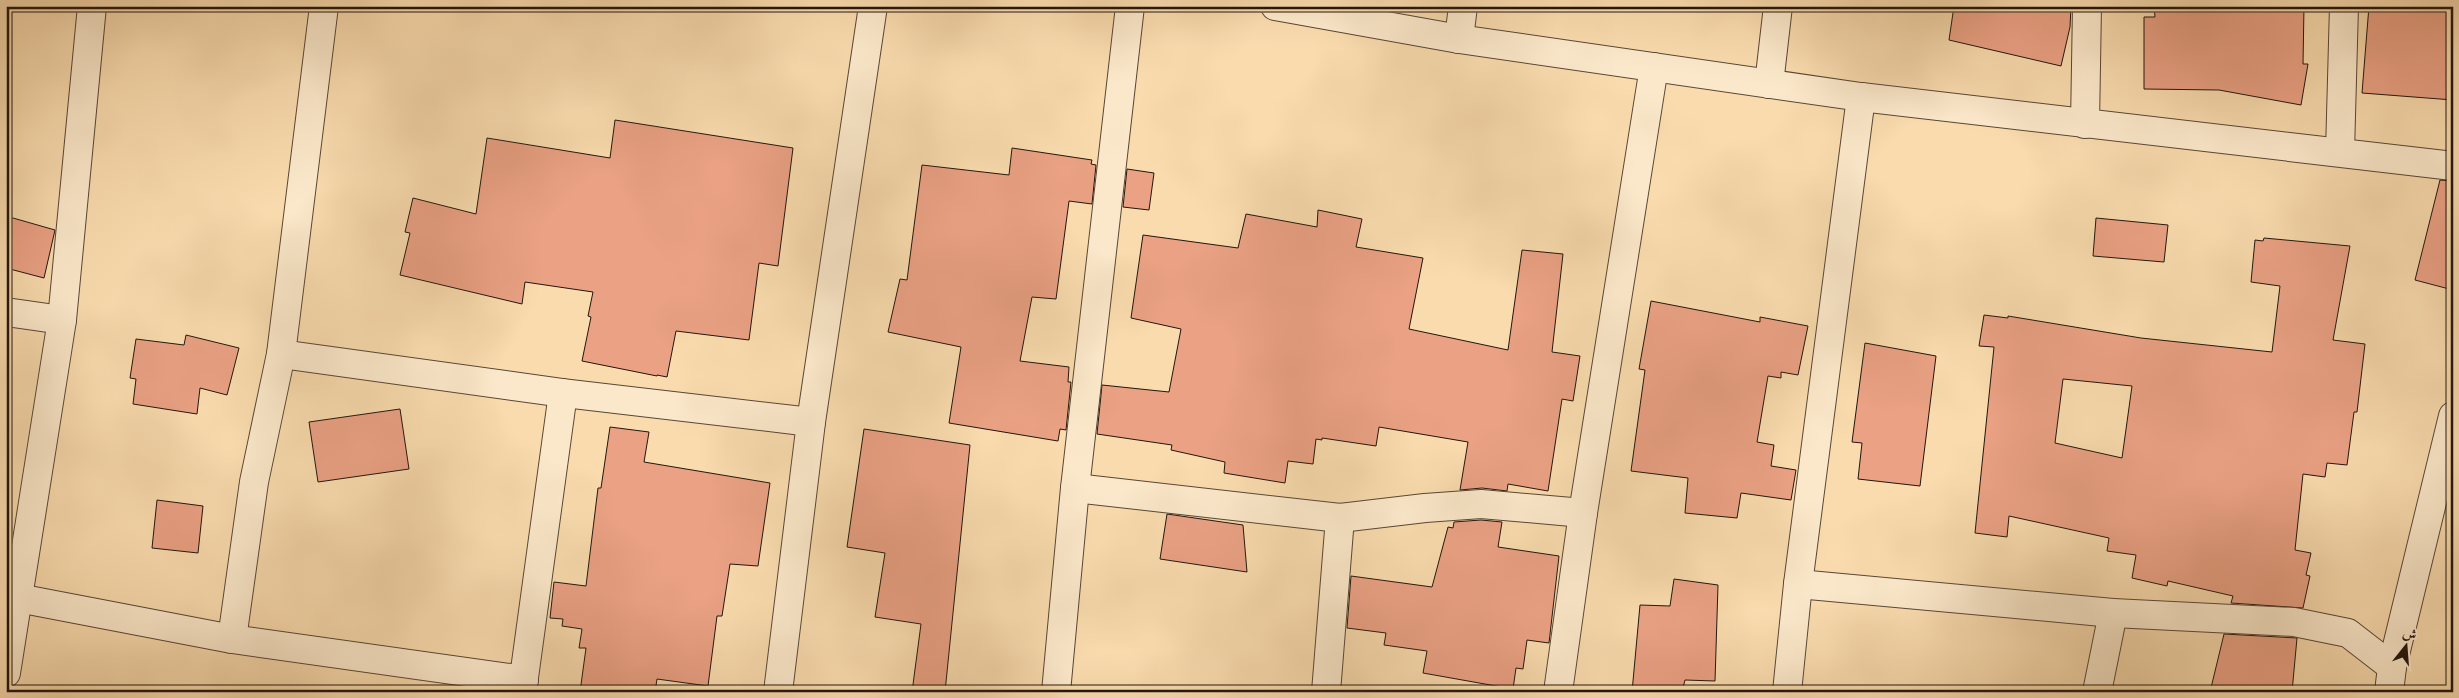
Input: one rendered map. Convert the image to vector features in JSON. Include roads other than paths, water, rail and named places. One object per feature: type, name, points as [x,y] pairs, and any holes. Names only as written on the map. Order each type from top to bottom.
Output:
[{"type":"street","points":[[6,673],[62,320],[92,6]]},
{"type":"street","points":[[232,639],[254,482],[281,354],[324,6]]},
{"type":"street","points":[[778,692],[811,422],[873,6]]},
{"type":"street","points":[[1056,692],[1075,488],[1130,6]]},
{"type":"street","points":[[1275,6],[1460,39],[1862,97],[2453,166]]},
{"type":"street","points":[[1460,39],[1463,6]]},
{"type":"street","points":[[1769,84],[1778,6]]},
{"type":"street","points":[[2085,124],[2088,6]]},
{"type":"street","points":[[2340,152],[2344,6]]},
{"type":"street","points":[[1558,692],[1583,513],[1654,67]]},
{"type":"street","points":[[1787,692],[1798,584],[1862,97]]},
{"type":"street","points":[[6,312],[62,320]]},
{"type":"street","points":[[281,354],[563,393],[811,422]]},
{"type":"street","points":[[18,598],[232,639],[523,686],[563,393]]},
{"type":"street","points":[[2390,679],[2453,416]]},
{"type":"street","points":[[1075,488],[1340,518],[1480,504],[1583,513]]},
{"type":"street","points":[[1326,692],[1340,518]]},
{"type":"street","points":[[1798,584],[2113,613],[2303,624],[2348,633],[2390,679]]},
{"type":"street","points":[[2097,692],[2113,613]]}]
